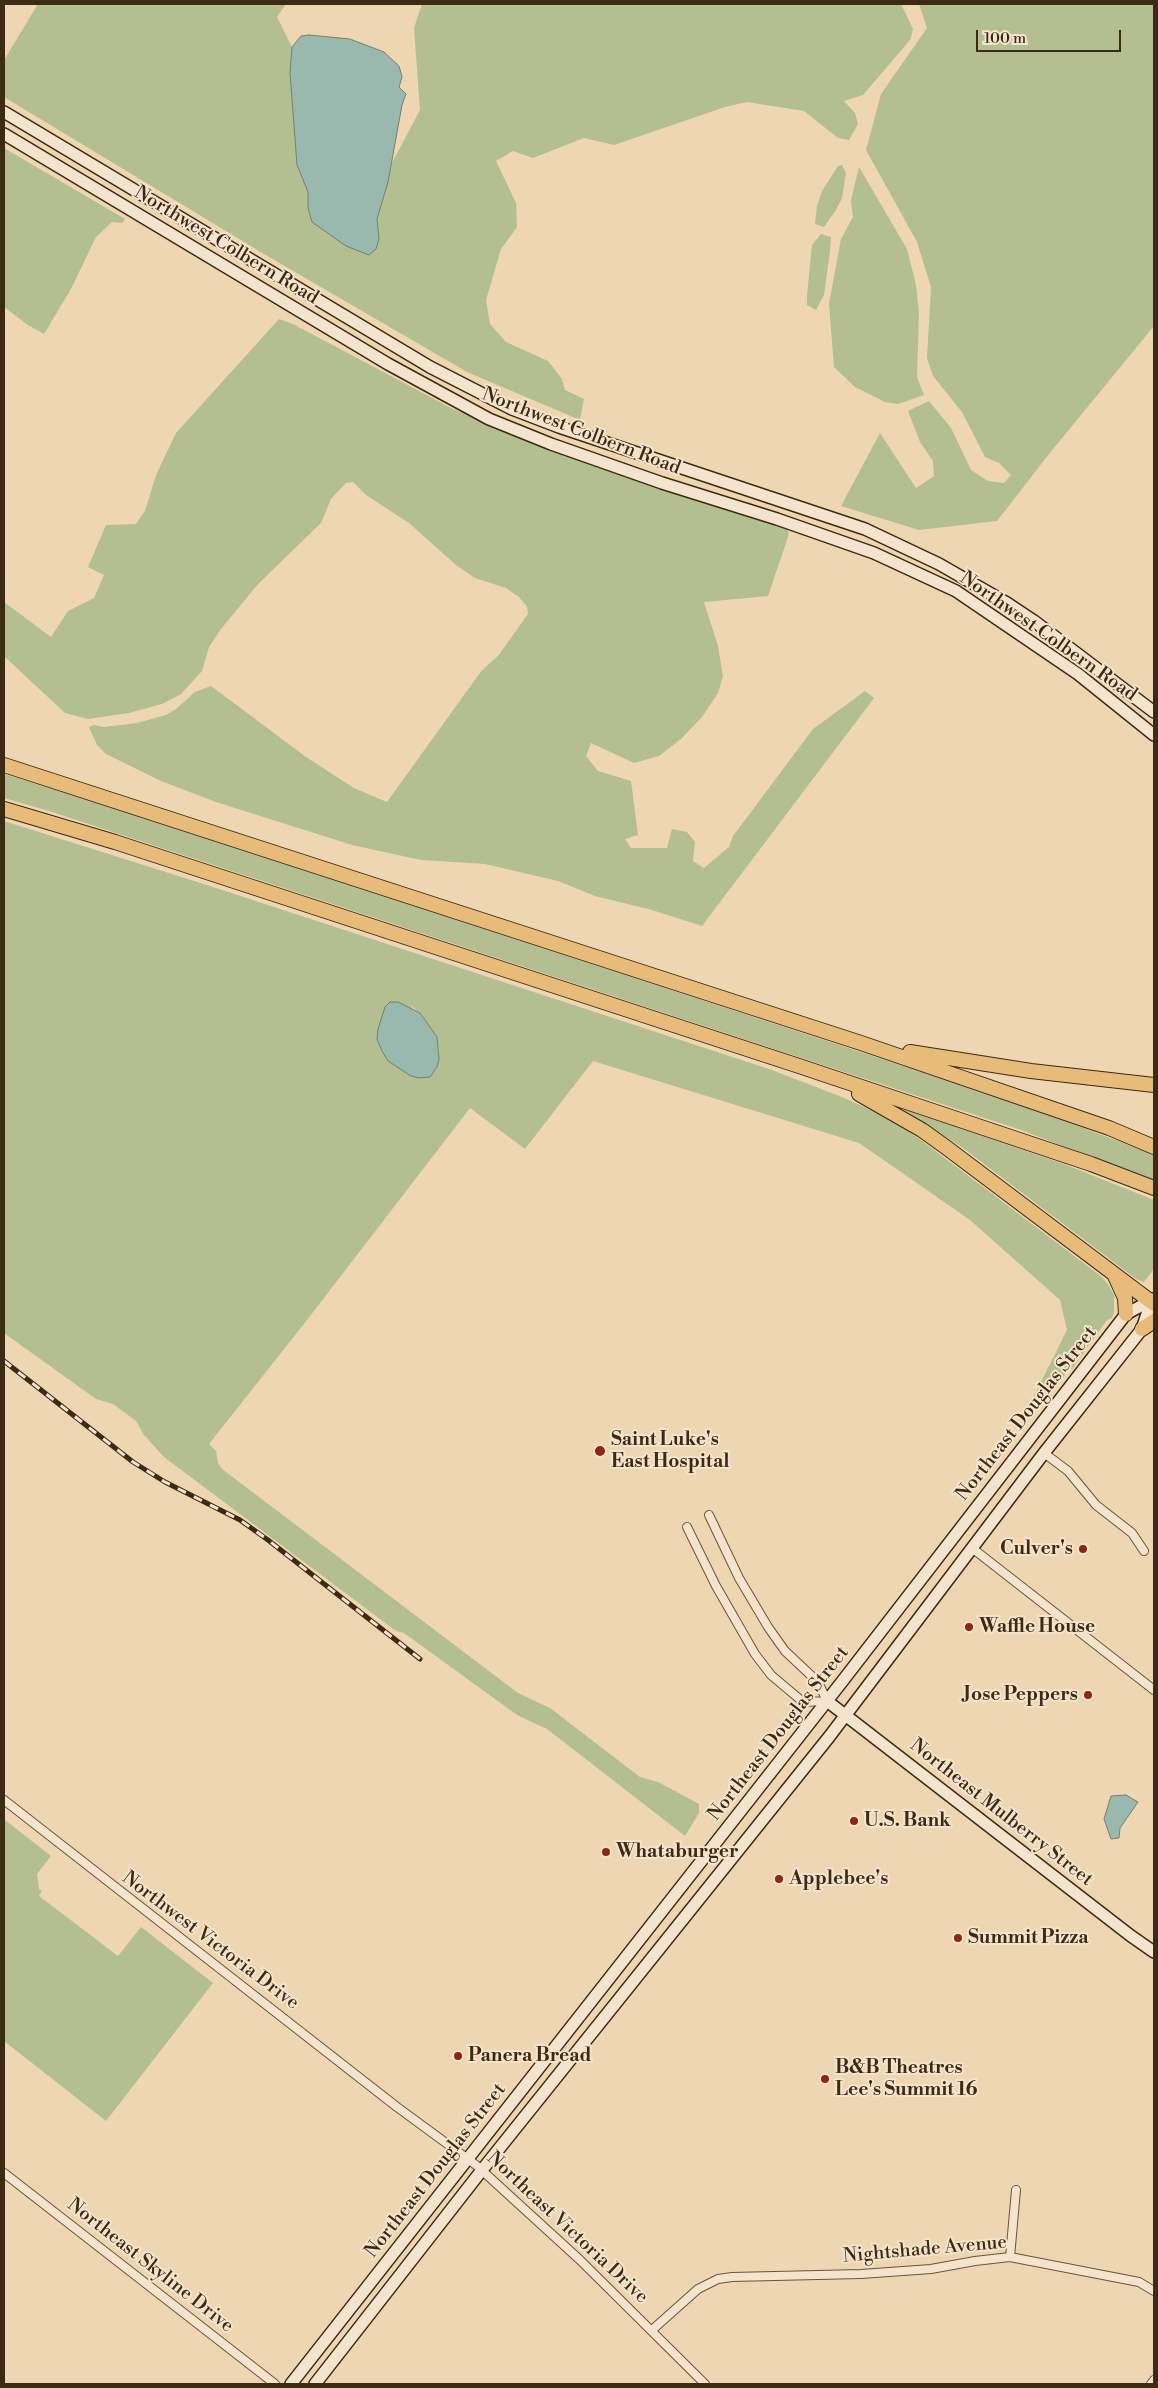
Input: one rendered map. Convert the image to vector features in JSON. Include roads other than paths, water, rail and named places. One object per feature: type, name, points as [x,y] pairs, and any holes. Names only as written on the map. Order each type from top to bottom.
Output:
[{"type":"highway","points":[[4,765],[861,1043],[1109,1128],[1154,1147]]},
{"type":"highway","points":[[4,809],[115,842],[799,1066],[1091,1164],[1154,1188]]},
{"type":"highway","points":[[861,1043],[948,1059],[1031,1071],[1154,1085]]},
{"type":"highway","points":[[799,1066],[874,1101],[922,1130],[1153,1300]]},
{"type":"highway","points":[[1114,1273],[1124,1298],[1126,1314]]},
{"type":"highway","points":[[1142,1328],[1154,1321]]},
{"type":"main road","name":"Northwest Colbern Road","points":[[4,112],[430,367],[512,409],[559,427],[865,529],[939,564],[991,593],[1034,621],[1154,712]]},
{"type":"main road","name":"Northwest Colbern Road","points":[[4,134],[388,364],[489,419],[551,444],[662,483],[777,519],[874,553],[956,591],[1078,674],[1154,735]]},
{"type":"main road","points":[[983,608],[991,593]]},
{"type":"main road","name":"Northeast Douglas Street","points":[[291,2384],[827,1701],[1126,1314],[1153,1300]]},
{"type":"main road","name":"Northeast Douglas Street","points":[[315,2384],[482,2170],[767,1815],[1142,1328],[1153,1300]]},
{"type":"main road","name":"Northeast Mulberry Street","points":[[827,1701],[1154,1952]]},
{"type":"street","points":[[1044,1453],[1074,1477],[1096,1505],[1132,1533],[1144,1551]]},
{"type":"street","points":[[687,1528],[754,1654],[771,1675],[803,1702],[827,1701],[818,1682],[786,1651],[768,1627],[739,1578],[709,1515]]},
{"type":"street","points":[[972,1548],[1154,1690]]},
{"type":"street","name":"Northwest Victoria Drive","points":[[4,1800],[398,2107]]},
{"type":"street","name":"Northeast Victoria Drive","points":[[398,2107],[482,2170],[580,2260],[705,2384]]},
{"type":"street","name":"Northeast Skyline Drive","points":[[4,2173],[275,2384]]},
{"type":"street","points":[[1010,2257],[1016,2190]]},
{"type":"street","name":"Nightshade Avenue","points":[[652,2330],[698,2289],[718,2279],[931,2270],[975,2261],[1010,2257],[1139,2282],[1154,2291]]},
{"type":"street","points":[[1151,2384],[1154,2380]]},
{"type":"water","points":[[301,36],[350,39],[384,52],[399,66],[402,77],[399,87],[406,94],[402,105],[388,182],[377,219],[379,239],[376,249],[369,255],[346,246],[312,222],[308,208],[308,192],[297,165],[290,73],[292,47]]},
{"type":"water","points":[[390,1002],[398,1002],[420,1013],[437,1037],[439,1059],[437,1067],[430,1077],[419,1078],[411,1076],[388,1061],[382,1051],[377,1039],[378,1029],[385,1007]]},
{"type":"water","points":[[1126,1795],[1138,1802],[1120,1828],[1119,1838],[1111,1839],[1104,1819],[1111,1796]]},
{"type":"railway","points":[[4,1361],[133,1462],[165,1482],[240,1520],[268,1540],[420,1659]]},
{"type":"place","name":"Saint Luke's East Hospital","points":[[600,1451]]},
{"type":"place","name":"Culver's","points":[[1083,1549]]},
{"type":"place","name":"Waffle House","points":[[969,1627]]},
{"type":"place","name":"Jose Peppers","points":[[1088,1695]]},
{"type":"place","name":"U.S. Bank","points":[[854,1821]]},
{"type":"place","name":"Whataburger","points":[[606,1852]]},
{"type":"place","name":"Applebee's","points":[[779,1879]]},
{"type":"place","name":"Summit Pizza","points":[[958,1938]]},
{"type":"place","name":"Panera Bread","points":[[458,2056]]},
{"type":"place","name":"B&B Theatres Lee's Summit 16","points":[[825,2079]]}]
